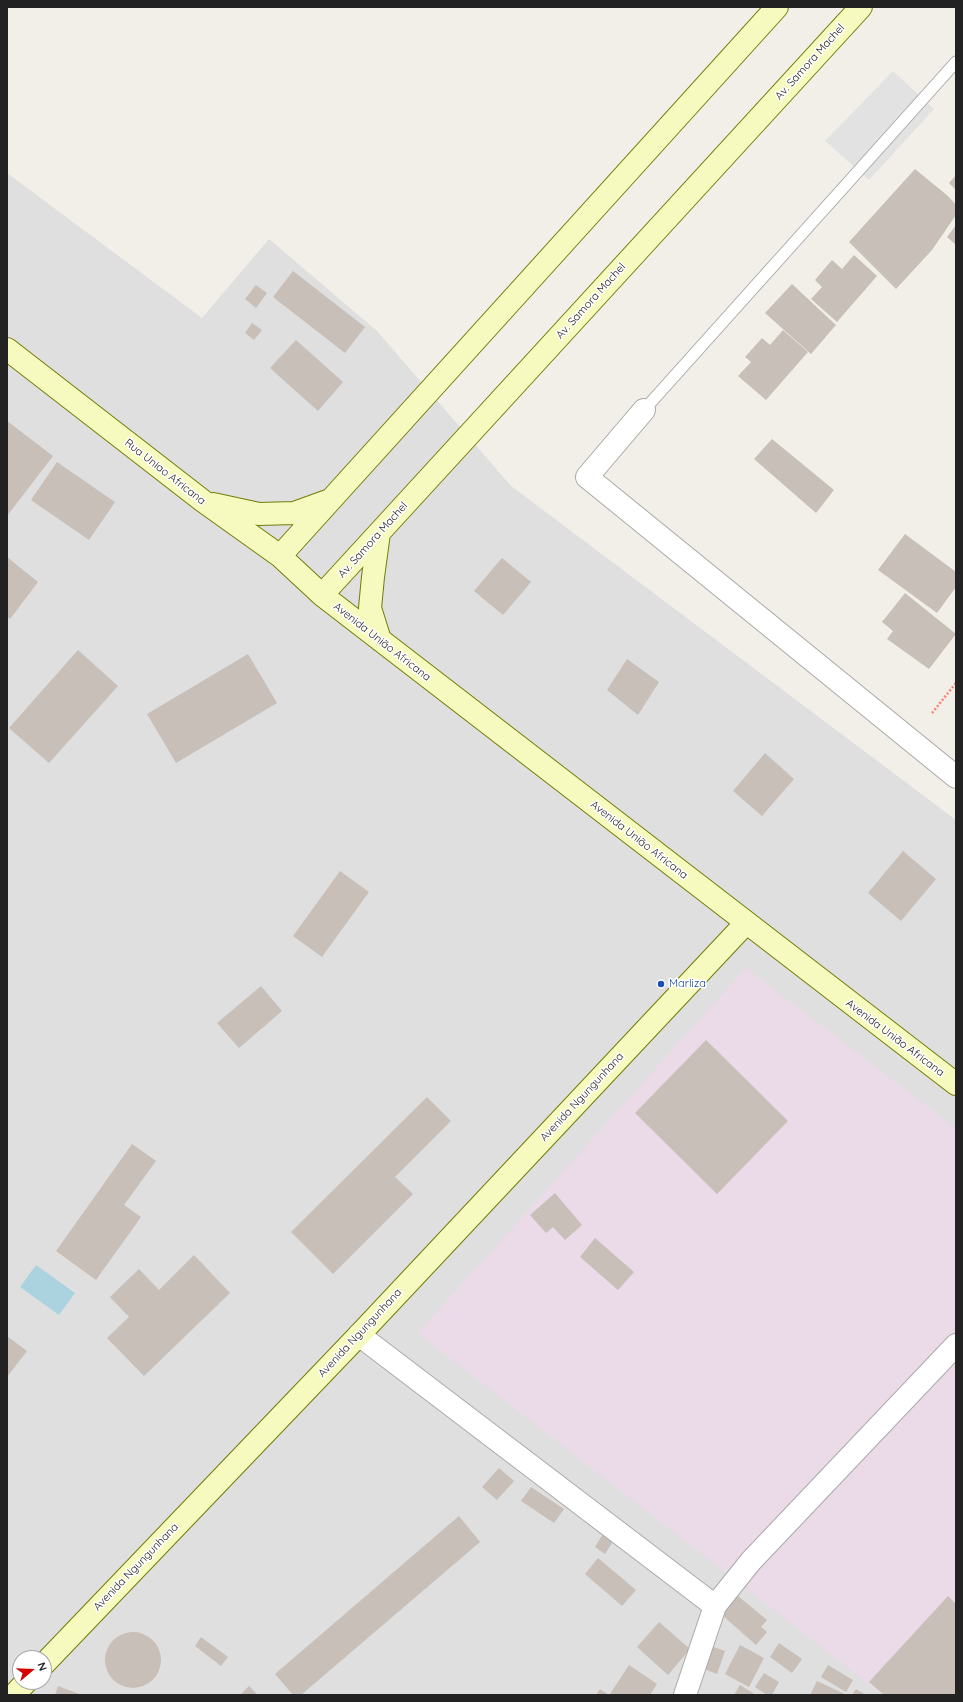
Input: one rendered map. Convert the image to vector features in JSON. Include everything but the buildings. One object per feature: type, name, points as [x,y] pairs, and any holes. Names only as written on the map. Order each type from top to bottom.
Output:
[{"type":"main road","points":[[280,556],[777,7]]},
{"type":"main road","name":"Av. Samora Machel","points":[[322,595],[861,7]]},
{"type":"main road","name":"Rua Uniao Africana","points":[[7,349],[202,501],[280,556],[322,595]]},
{"type":"main road","points":[[202,501],[259,514],[294,513],[332,499]]},
{"type":"main road","points":[[379,533],[370,608],[380,640]]},
{"type":"main road","name":"Avenida União Africana","points":[[322,595],[956,1084]]},
{"type":"main road","name":"Avenida Ngungunhana","points":[[52,1656],[359,1334],[746,923]]},
{"type":"street","points":[[644,410],[587,477],[956,777]]},
{"type":"street","points":[[359,1334],[715,1606]]},
{"type":"street","points":[[685,1695],[715,1606],[750,1560],[956,1345]]},
{"type":"lane","points":[[644,410],[956,62]]},
{"type":"path","points":[[932,713],[956,683]]},
{"type":"shaded area","points":[[893,71],[934,109],[869,180],[825,141]]},
{"type":"shaded area","points":[[7,173],[202,318],[269,239],[377,331],[511,486],[956,820],[956,1695],[7,1695]]},
{"type":"shaded area","points":[[746,968],[956,1128],[956,1695],[883,1695],[418,1333]]},
{"type":"water","points":[[36,1265],[75,1293],[59,1315],[20,1287]]},
{"type":"place","name":"Marliza","points":[[661,984]]}]
